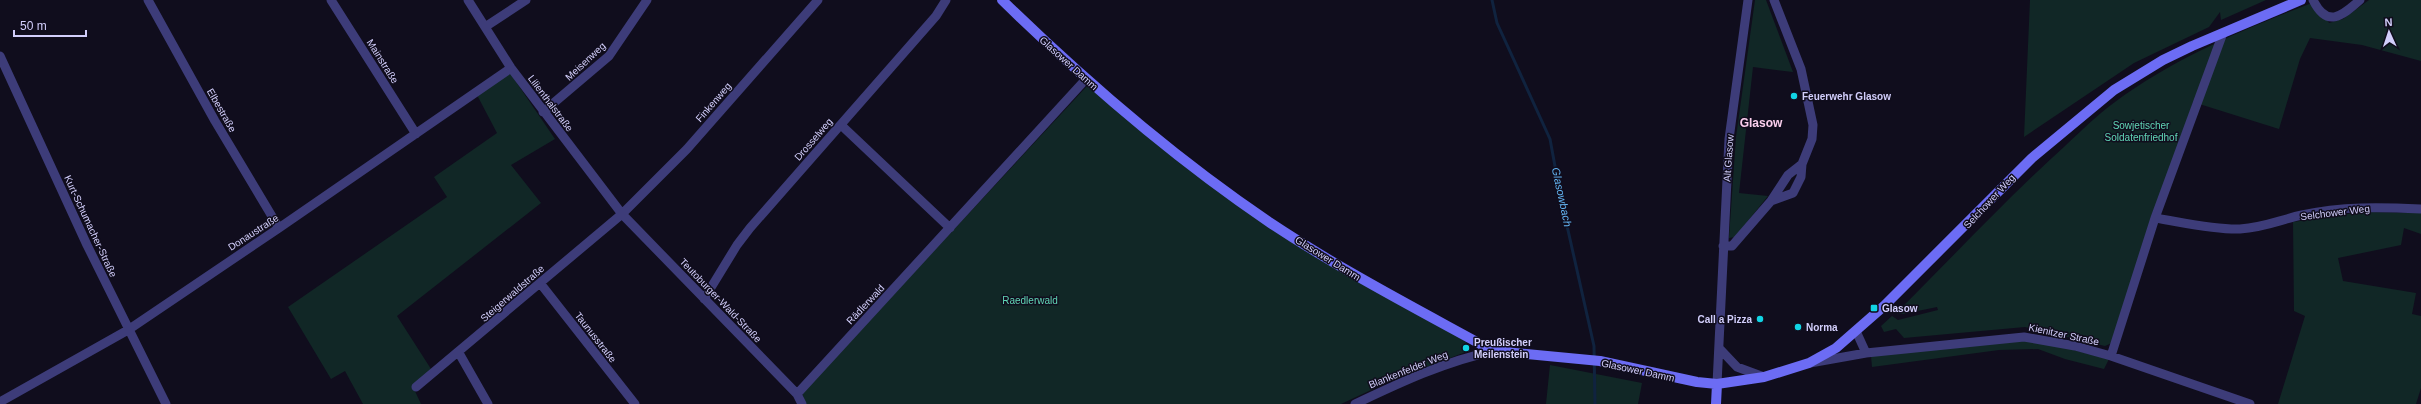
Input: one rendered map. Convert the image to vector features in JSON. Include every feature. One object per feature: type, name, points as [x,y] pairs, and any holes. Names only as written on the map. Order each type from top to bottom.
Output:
[{"type":"street","name":"Elbestraße","points":[[148,0],[215,121],[279,228]]},
{"type":"street","name":"Mainstraße","points":[[331,0],[416,134]]},
{"type":"street","name":"Lilienthalstraße","points":[[468,0],[511,68],[622,214]]},
{"type":"street","points":[[485,27],[526,0]]},
{"type":"street","name":"Meisenweg","points":[[544,112],[609,56],[647,0]]},
{"type":"street","name":"Finkenweg","points":[[622,214],[686,149],[818,0]]},
{"type":"street","name":"Drosselweg","points":[[704,299],[737,245],[936,16],[946,0]]},
{"type":"street","name":"Glasower Damm","points":[[1002,0],[1086,79],[1175,152],[1270,222],[1392,296],[1494,351],[1600,361],[1697,382],[1717,384]]},
{"type":"street","name":"Alt Glasow","points":[[1716,404],[1729,139],[1748,0]]},
{"type":"street","points":[[1771,201],[1793,193],[1801,177],[1802,164],[1812,139],[1813,124],[1802,69],[1774,0]]},
{"type":"street","name":"Selchower Weg","points":[[1717,384],[1764,377],[1809,363],[1836,348],[1923,269],[2016,173],[2056,137],[2114,90],[2169,58],[2301,0]]},
{"type":"street","points":[[2313,0],[2319,12],[2328,17],[2344,14],[2360,0]]},
{"type":"street","points":[[2111,356],[2155,218],[2223,33]]},
{"type":"street","name":"Kurt-Schumacher-Straße","points":[[0,56],[87,246],[166,404]]},
{"type":"street","name":"Donaustraße","points":[[0,402],[128,330],[511,68]]},
{"type":"street","name":"Rädlerwald","points":[[797,394],[1086,79]]},
{"type":"street","points":[[841,125],[950,228]]},
{"type":"street","points":[[1723,246],[1732,246],[1771,201],[1788,175],[1802,164]]},
{"type":"street","name":"Selchower Weg","points":[[2155,218],[2237,229],[2265,227],[2302,215],[2327,211],[2363,208],[2421,209]]},
{"type":"street","name":"Steigerwaldstraße","points":[[416,388],[622,214]]},
{"type":"street","name":"Teutoburger-Wald-Straße","points":[[622,214],[797,394],[802,404]]},
{"type":"street","name":"Taunusstraße","points":[[540,283],[635,404]]},
{"type":"street","points":[[1856,331],[1866,352]]},
{"type":"street","name":"Kienitzer Straße","points":[[1809,363],[1866,352],[2024,336],[2075,346],[2111,356],[2250,404]]},
{"type":"street","points":[[1718,348],[1737,367],[1764,377]]},
{"type":"street","name":"Blankenfelder Weg","points":[[1355,404],[1418,376],[1478,354],[1494,351]]},
{"type":"street","points":[[459,352],[488,404]]},
{"type":"green space","points":[[1755,0],[1766,0],[1793,72],[1753,67],[1739,193],[1768,196],[1735,237],[1729,238],[1736,137]]},
{"type":"green space","points":[[2030,0],[2266,0],[2221,20],[2220,12],[2209,27],[2134,63],[2024,137]]},
{"type":"green space","name":"Sowjetischer Soldatenfriedhof","points":[[2369,0],[2421,0],[2421,61],[2362,45],[2310,38],[2300,59],[2279,129],[2193,102],[2114,342],[2105,346],[2025,327],[1904,338],[1896,329],[1884,332],[1881,326],[1892,316],[1898,320],[1938,310],[1937,307],[1903,314],[1896,313],[2043,166],[2102,112],[2138,86],[2187,57],[2238,33],[2317,1],[2329,23],[2343,19]]},
{"type":"green space","points":[[510,73],[555,139],[511,165],[541,203],[397,316],[431,369],[413,387],[421,404],[363,404],[345,371],[331,379],[288,307],[447,197],[434,177],[497,133],[477,95]]},
{"type":"green space","name":"Raedlerwald","points":[[1088,85],[1227,195],[1466,341],[1468,351],[1386,383],[1341,404],[806,404],[802,393]]},
{"type":"green space","points":[[2361,212],[2421,213],[2421,234],[2404,228],[2401,245],[2338,258],[2343,281],[2416,293],[2412,314],[2421,316],[2421,388],[2416,404],[2278,404],[2305,316],[2294,311],[2293,222]]},
{"type":"green space","points":[[2001,341],[2038,341],[2109,359],[2104,369],[2065,359],[2038,349],[1999,350],[1872,367],[1871,356]]},
{"type":"green space","points":[[1550,365],[1642,383],[1638,404],[1546,404]]},
{"type":"waterway","name":"Glasowbach","points":[[1492,0],[1497,23],[1550,139],[1561,199],[1594,346],[1595,404]]},
{"type":"place","name":"Feuerwehr Glasow","points":[[1794,96]]},
{"type":"place","name":"Glasow","points":[[1874,308]]},
{"type":"place","name":"Call a Pizza","points":[[1760,319]]},
{"type":"place","name":"Norma","points":[[1798,327]]},
{"type":"place","name":"Preußischer Meilenstein","points":[[1466,348]]},
{"type":"district","name":"Glasow","points":[[1761,123]]}]
